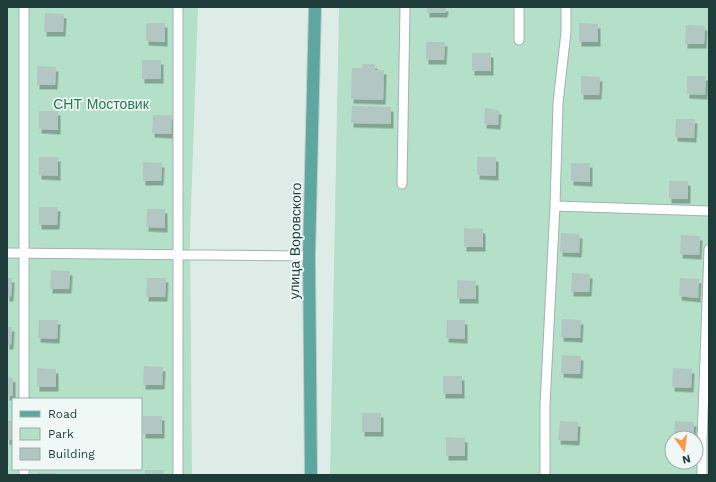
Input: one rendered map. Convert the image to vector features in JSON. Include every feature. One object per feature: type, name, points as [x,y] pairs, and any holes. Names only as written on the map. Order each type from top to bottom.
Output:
[{"type":"main road","name":"улица Воровского","points":[[311,475],[309,256],[316,7]]},
{"type":"lane","points":[[24,7],[24,398]]},
{"type":"lane","points":[[178,7],[178,475]]},
{"type":"lane","points":[[402,184],[405,7]]},
{"type":"lane","points":[[519,7],[519,40]]},
{"type":"lane","points":[[545,475],[545,405],[555,206],[558,103],[566,32],[566,7]]},
{"type":"lane","points":[[555,206],[709,211]]},
{"type":"lane","points":[[702,475],[709,249]]},
{"type":"lane","points":[[7,253],[309,256]]},
{"type":"green space","name":"СНТ Мостовик","points":[[7,7],[198,7],[190,236],[192,475],[7,475]]},
{"type":"green space","points":[[339,7],[709,7],[709,475],[330,475]]},
{"type":"building","points":[[427,7],[446,7],[445,13],[427,13]]},
{"type":"building","points":[[45,13],[64,14],[63,32],[44,32]]},
{"type":"building","points":[[146,23],[165,23],[165,42],[146,41]]},
{"type":"building","points":[[579,23],[598,24],[598,42],[579,42]]},
{"type":"building","points":[[686,25],[705,26],[704,44],[685,44]]},
{"type":"building","points":[[426,42],[445,42],[444,60],[426,60]]},
{"type":"building","points":[[472,53],[491,53],[491,71],[472,71]]},
{"type":"building","points":[[142,60],[161,60],[161,79],[142,79]]},
{"type":"building","points":[[362,64],[375,64],[375,70],[384,70],[383,100],[351,99],[352,68],[362,68]]},
{"type":"building","points":[[37,66],[56,67],[55,85],[37,85]]},
{"type":"building","points":[[581,76],[600,77],[599,95],[581,95]]},
{"type":"building","points":[[687,76],[706,76],[705,95],[687,94]]},
{"type":"building","points":[[352,106],[391,107],[391,124],[351,123]]},
{"type":"building","points":[[485,108],[499,110],[498,125],[484,124]]},
{"type":"building","points":[[39,111],[58,111],[58,130],[39,129]]},
{"type":"building","points":[[153,115],[172,115],[171,134],[152,133]]},
{"type":"building","points":[[676,119],[695,119],[694,138],[675,137]]},
{"type":"building","points":[[39,157],[58,157],[58,176],[39,175]]},
{"type":"building","points":[[477,157],[496,157],[496,176],[477,175]]},
{"type":"building","points":[[143,162],[162,163],[161,181],[143,181]]},
{"type":"building","points":[[571,163],[590,163],[590,182],[571,181]]},
{"type":"building","points":[[669,181],[688,181],[688,199],[669,199]]},
{"type":"building","points":[[39,207],[58,207],[57,225],[39,225]]},
{"type":"building","points":[[147,209],[165,209],[165,228],[146,227]]},
{"type":"building","points":[[464,228],[483,229],[483,247],[464,247]]},
{"type":"building","points":[[561,233],[580,234],[579,253],[560,252]]},
{"type":"building","points":[[681,235],[700,236],[699,255],[680,254]]},
{"type":"building","points":[[51,270],[70,271],[69,289],[50,289]]},
{"type":"building","points":[[572,273],[590,274],[589,292],[571,292]]},
{"type":"building","points":[[7,278],[12,278],[11,297],[7,297]]},
{"type":"building","points":[[147,278],[166,278],[165,297],[146,297]]},
{"type":"building","points":[[680,278],[699,279],[698,298],[679,296]]},
{"type":"building","points":[[457,280],[476,281],[476,299],[457,299]]},
{"type":"building","points":[[562,319],[581,320],[580,338],[561,337]]},
{"type":"building","points":[[39,320],[58,320],[57,339],[38,338]]},
{"type":"building","points":[[447,320],[465,320],[465,339],[446,338]]},
{"type":"building","points":[[7,327],[12,327],[11,345],[7,345]]},
{"type":"building","points":[[562,355],[581,356],[580,374],[561,373]]},
{"type":"building","points":[[144,366],[163,367],[162,385],[143,385]]},
{"type":"building","points":[[37,368],[56,369],[56,387],[37,387]]},
{"type":"building","points":[[673,368],[692,369],[691,388],[672,387]]},
{"type":"building","points":[[443,376],[462,376],[462,394],[443,394]]},
{"type":"building","points":[[7,377],[13,378],[13,396],[7,396]]},
{"type":"building","points":[[362,413],[381,413],[381,432],[362,432]]},
{"type":"building","points":[[143,416],[162,416],[162,434],[143,434]]},
{"type":"building","points":[[7,421],[12,421],[12,440],[7,440]]},
{"type":"building","points":[[560,421],[578,422],[577,441],[558,440]]},
{"type":"building","points":[[675,421],[694,422],[694,430],[674,430]]},
{"type":"building","points":[[446,437],[465,438],[465,456],[446,456]]},
{"type":"building","points":[[145,470],[164,470],[163,475],[145,475]]},
{"type":"building","points":[[37,473],[56,473],[56,475],[37,475]]}]
